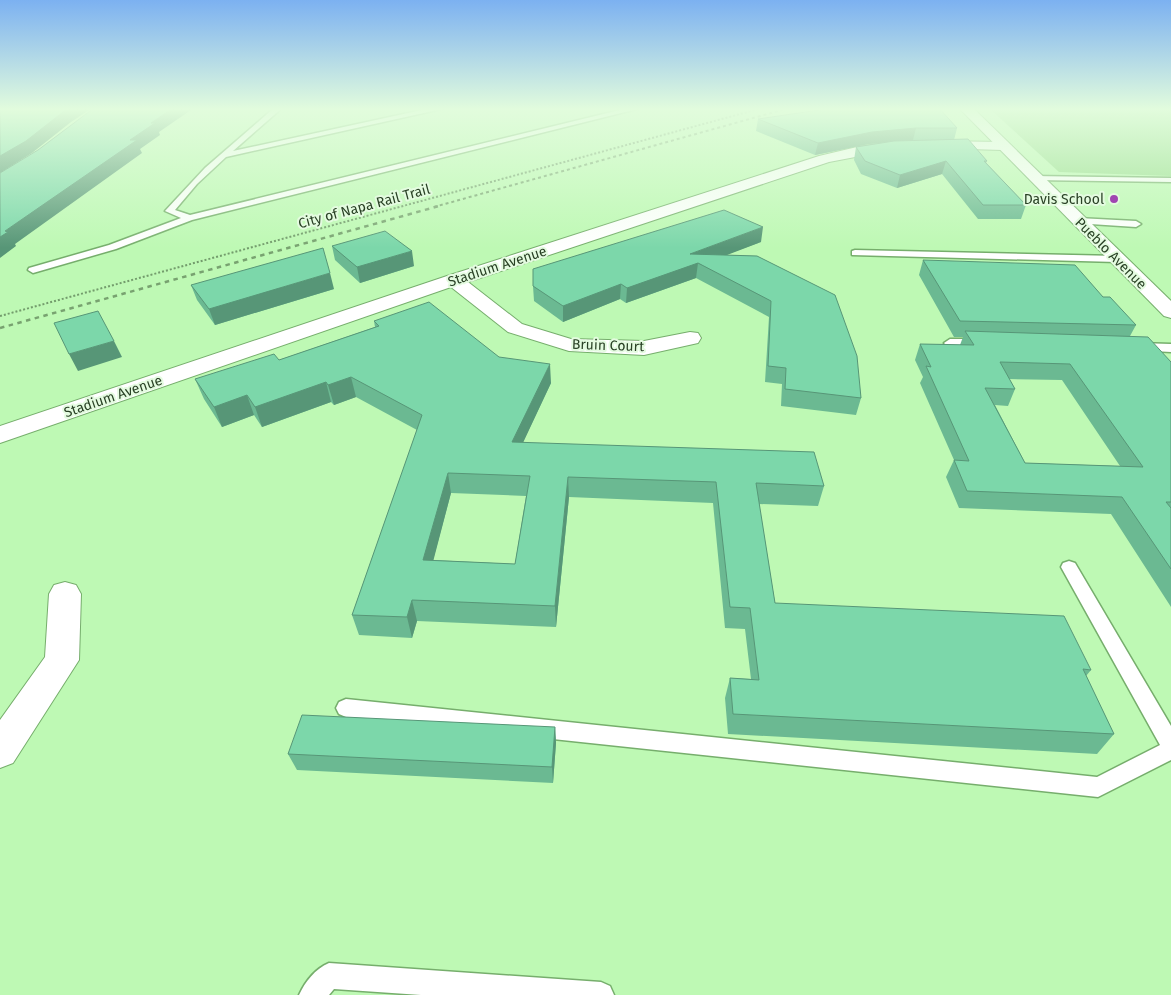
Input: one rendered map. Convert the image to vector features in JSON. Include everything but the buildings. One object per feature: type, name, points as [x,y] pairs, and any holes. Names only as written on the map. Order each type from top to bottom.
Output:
[{"type":"street","name":"Stadium Avenue","points":[[0,434],[454,280],[841,154]]},
{"type":"street","name":"Pueblo Avenue","points":[[1011,154],[1171,312]]},
{"type":"street","name":"Bruin Court","points":[[454,280],[516,328],[569,345],[644,348],[690,338]]},
{"type":"street","points":[[0,751],[62,660],[65,594]]},
{"type":"lane","points":[[189,218],[169,210],[187,188],[223,156],[230,154]]},
{"type":"lane","points":[[34,270],[89,256],[152,234],[189,218],[450,154]]},
{"type":"lane","points":[[1035,178],[1171,180]]},
{"type":"lane","points":[[1078,221],[1136,224]]},
{"type":"lane","points":[[855,253],[1117,259]]},
{"type":"lane","points":[[950,343],[988,344]]},
{"type":"lane","points":[[1123,347],[1171,348]]},
{"type":"lane","points":[[1069,568],[1171,745]]},
{"type":"lane","points":[[346,708],[1098,787],[1171,750]]},
{"type":"lane","points":[[312,995],[329,976],[601,995]]},
{"type":"path","name":"City of Napa Rail Trail","points":[[0,316],[592,154]]},
{"type":"green space","points":[[1040,154],[1171,154],[1171,176],[1059,172]]},
{"type":"railway","points":[[434,207],[622,154]]},
{"type":"railway","points":[[0,328],[439,206]]},
{"type":"place","name":"Davis School","points":[[1114,199]]}]
